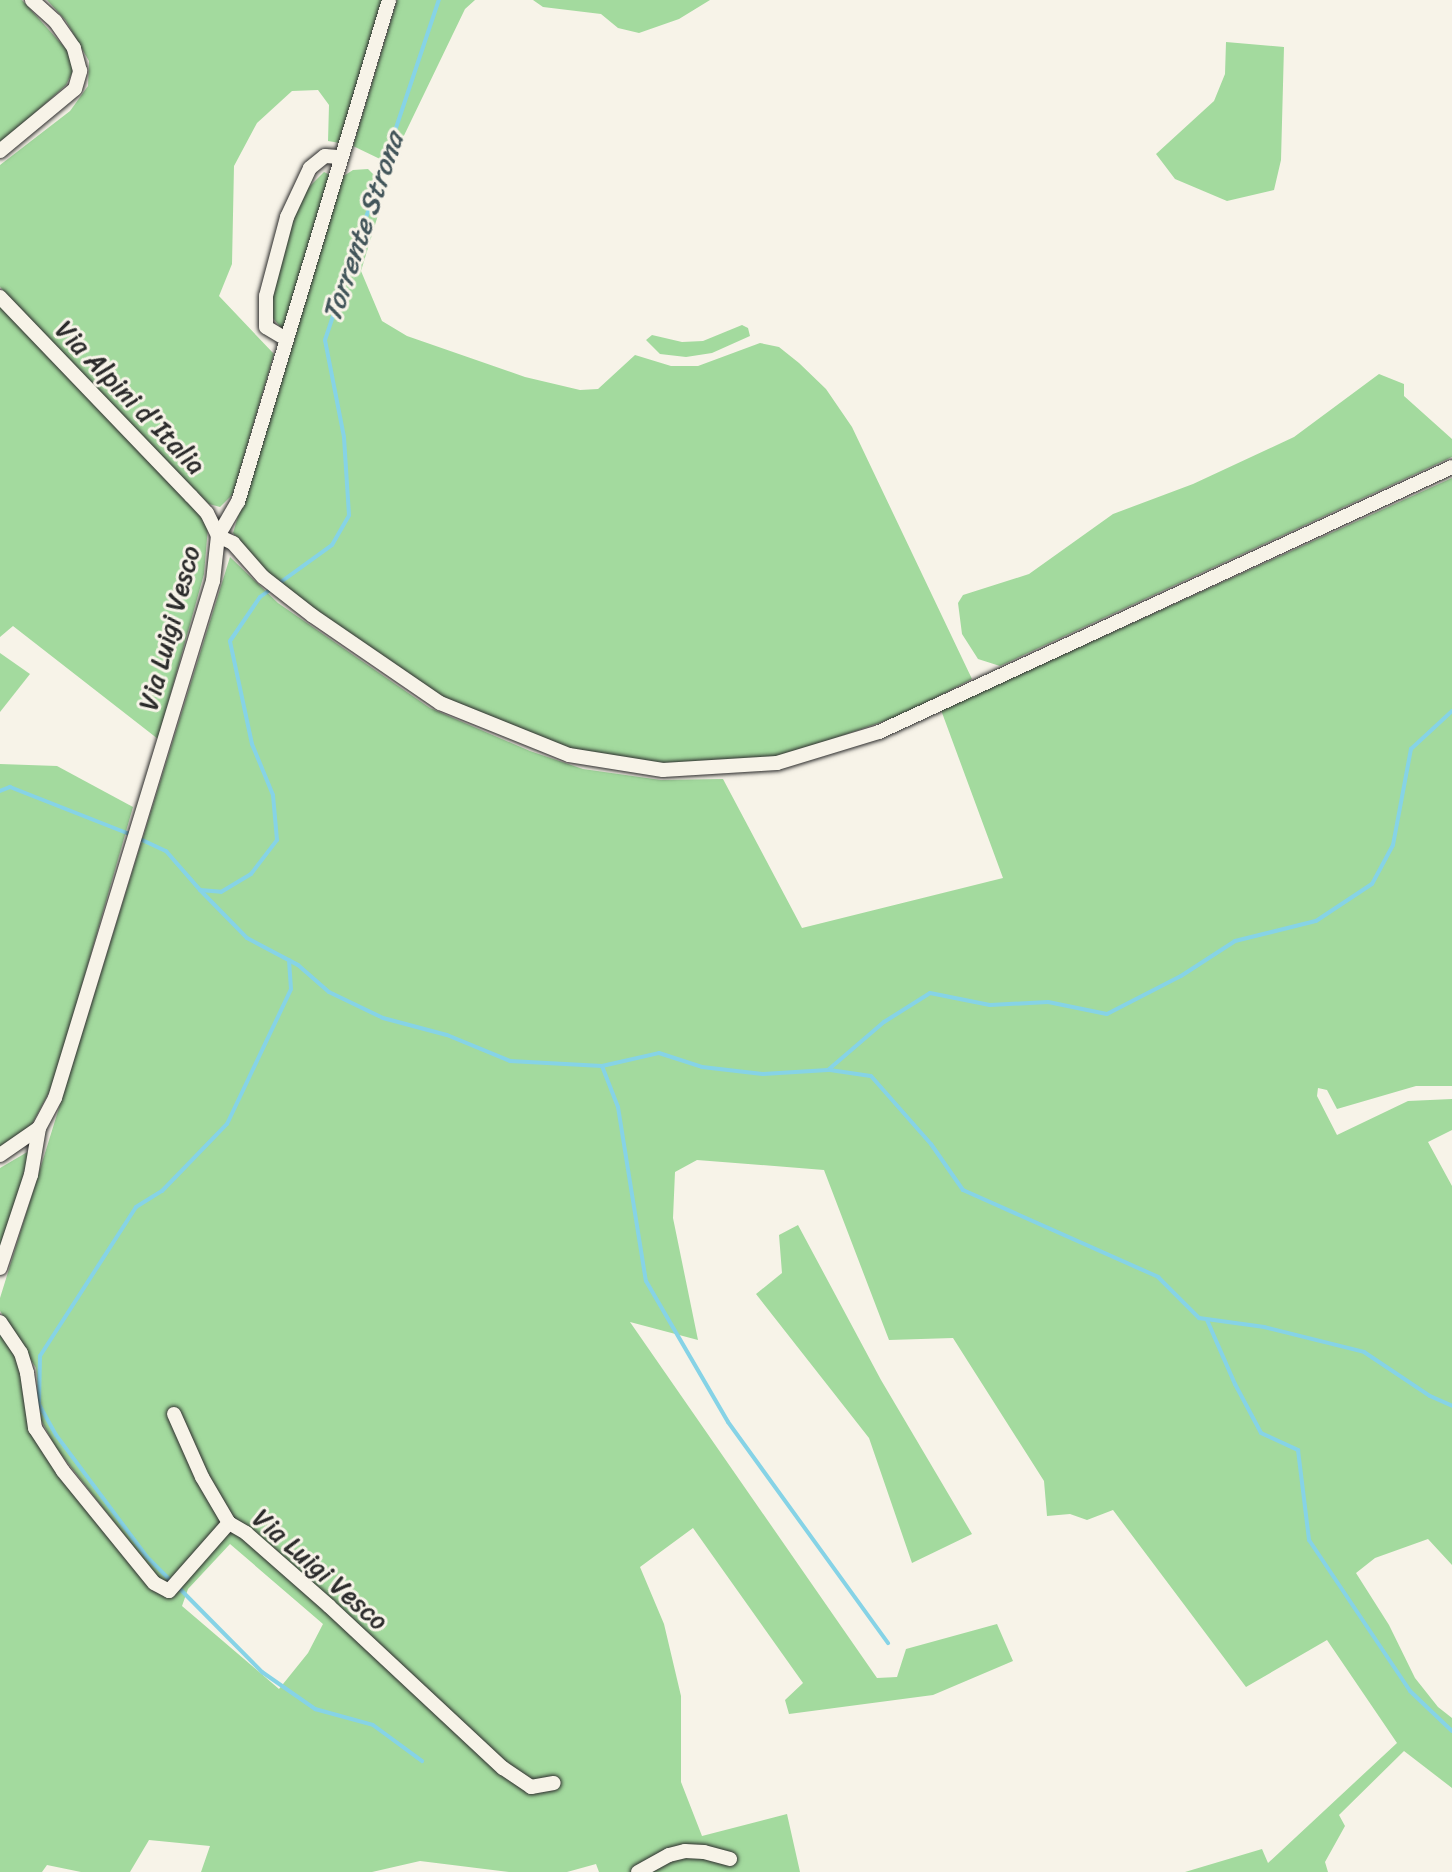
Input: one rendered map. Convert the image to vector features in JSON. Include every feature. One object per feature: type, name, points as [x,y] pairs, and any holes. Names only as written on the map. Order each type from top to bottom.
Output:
[{"type":"street","points":[[0,151],[75,89],[80,71],[74,48],[55,21],[32,0]]},
{"type":"street","name":"Via Luigi Vesco","points":[[0,1268],[31,1175],[39,1128],[55,1098],[213,581],[218,536],[238,502],[389,0]]},
{"type":"street","points":[[286,339],[266,327],[266,296],[287,217],[310,168],[325,156],[341,157]]},
{"type":"street","name":"Via Alpini d'Italia","points":[[0,297],[207,513],[218,536],[233,543],[263,577],[289,599],[440,703],[569,755],[663,770],[777,763],[879,732],[1452,467]]},
{"type":"street","points":[[0,1155],[39,1128]]},
{"type":"street","name":"Via Luigi Vesco","points":[[0,1322],[21,1353],[35,1428],[63,1471],[154,1583],[169,1591],[229,1523],[246,1533],[329,1606],[503,1768],[531,1787],[554,1783]]},
{"type":"street","points":[[174,1414],[202,1477],[229,1523]]},
{"type":"street","points":[[638,1872],[669,1855],[685,1851],[730,1859]]},
{"type":"green space","points":[[0,0],[22,0],[67,50],[73,71],[66,85],[0,144]]},
{"type":"green space","points":[[47,0],[382,0],[340,143],[328,141],[329,105],[318,90],[292,91],[257,123],[234,166],[232,264],[219,296],[274,354],[233,494],[220,507],[209,504],[141,437],[0,287],[0,165],[70,111],[88,86],[89,61],[66,21]]},
{"type":"green space","points":[[397,0],[475,0],[465,9],[398,148],[380,159],[353,146]]},
{"type":"green space","points":[[533,0],[710,0],[679,19],[639,33],[618,28],[601,14],[543,7]]},
{"type":"green space","points":[[1226,42],[1284,47],[1281,160],[1274,190],[1227,201],[1175,179],[1156,154],[1214,101],[1225,74]]},
{"type":"green space","points":[[368,169],[376,177],[378,215],[361,271],[382,321],[407,336],[525,377],[580,390],[598,389],[635,355],[671,366],[698,366],[760,343],[779,347],[799,363],[826,389],[852,427],[972,679],[902,715],[774,759],[670,765],[570,751],[439,696],[290,594],[260,566],[233,533],[339,179],[353,170]]},
{"type":"green space","points":[[324,172],[330,175],[283,330],[272,317],[273,295],[290,225],[307,189]]},
{"type":"green space","points":[[0,306],[191,504],[208,527],[204,574],[158,739],[13,626],[0,637]]},
{"type":"green space","points":[[742,325],[748,328],[750,336],[712,353],[686,357],[660,354],[646,340],[652,335],[682,342],[703,341]]},
{"type":"green space","points":[[1379,374],[1404,384],[1404,396],[1452,439],[1452,457],[1000,666],[978,659],[962,634],[958,603],[963,595],[1029,574],[1113,514],[1193,484],[1294,437]]},
{"type":"green space","points":[[1452,478],[1452,1086],[1416,1086],[1337,1109],[1327,1090],[1318,1088],[1317,1096],[1337,1135],[1408,1101],[1452,1099],[1452,1130],[1428,1142],[1452,1186],[1452,1565],[1428,1539],[1375,1558],[1356,1573],[1389,1625],[1415,1678],[1438,1707],[1452,1718],[1452,1788],[1404,1751],[1339,1815],[1345,1826],[1325,1862],[1328,1872],[1185,1872],[1262,1849],[1268,1863],[1397,1743],[1327,1640],[1246,1687],[1113,1510],[1087,1520],[1070,1514],[1047,1516],[1044,1481],[953,1338],[889,1340],[824,1170],[697,1160],[675,1172],[673,1218],[698,1340],[630,1322],[877,1678],[897,1677],[906,1649],[997,1624],[1013,1661],[933,1695],[789,1714],[785,1700],[803,1683],[693,1528],[640,1567],[664,1624],[681,1696],[681,1782],[702,1836],[787,1814],[800,1872],[599,1872],[596,1864],[567,1872],[509,1872],[420,1861],[372,1872],[201,1872],[210,1846],[149,1840],[130,1872],[81,1872],[47,1865],[42,1872],[0,1872],[0,1331],[18,1362],[33,1436],[153,1591],[163,1594],[166,1588],[56,1448],[41,1420],[36,1368],[0,1311],[0,1298],[230,557],[278,603],[430,708],[530,751],[583,769],[661,780],[723,779],[802,928],[1003,878],[941,710]],"holes":[[[230,1544],[323,1624],[308,1653],[279,1689],[182,1606],[188,1589]]]},
{"type":"green space","points":[[0,653],[30,674],[0,712]]},
{"type":"green space","points":[[0,764],[57,766],[133,807],[54,1083],[31,1126],[0,1147]]},
{"type":"green space","points":[[29,1151],[20,1189],[0,1247],[0,1168]]},
{"type":"green space","points":[[798,1225],[881,1380],[972,1534],[912,1563],[869,1438],[756,1294],[782,1273],[779,1235]]},
{"type":"waterway","name":"Torrente Strona","points":[[140,839],[166,851],[200,890],[221,892],[251,874],[277,840],[273,795],[252,744],[230,641],[260,597],[332,545],[349,515],[344,437],[325,340],[439,0]]},
{"type":"waterway","points":[[200,890],[247,938],[298,965],[329,992],[383,1018],[447,1035],[510,1061],[602,1066],[659,1053],[702,1067],[763,1074],[828,1070],[884,1022],[930,993],[990,1005],[1048,1002],[1107,1014],[1181,976],[1235,941],[1316,921],[1372,884],[1393,845],[1411,749],[1452,711]]},
{"type":"waterway","name":"Torrente Strona","points":[[0,791],[10,787],[132,835]]},
{"type":"waterway","points":[[171,1581],[147,1557],[56,1435],[39,1404],[40,1356],[136,1207],[162,1191],[227,1124],[291,989],[289,960]]},
{"type":"waterway","points":[[602,1066],[618,1107],[646,1281],[728,1422],[888,1643]]},
{"type":"waterway","points":[[830,1070],[871,1076],[931,1144],[963,1190],[1158,1277],[1199,1318],[1264,1327],[1364,1352],[1430,1396],[1452,1406]]},
{"type":"waterway","points":[[1207,1320],[1261,1433],[1298,1450],[1309,1540],[1410,1691],[1452,1731]]},
{"type":"waterway","points":[[178,1587],[262,1672],[315,1709],[373,1725],[422,1761]]}]
